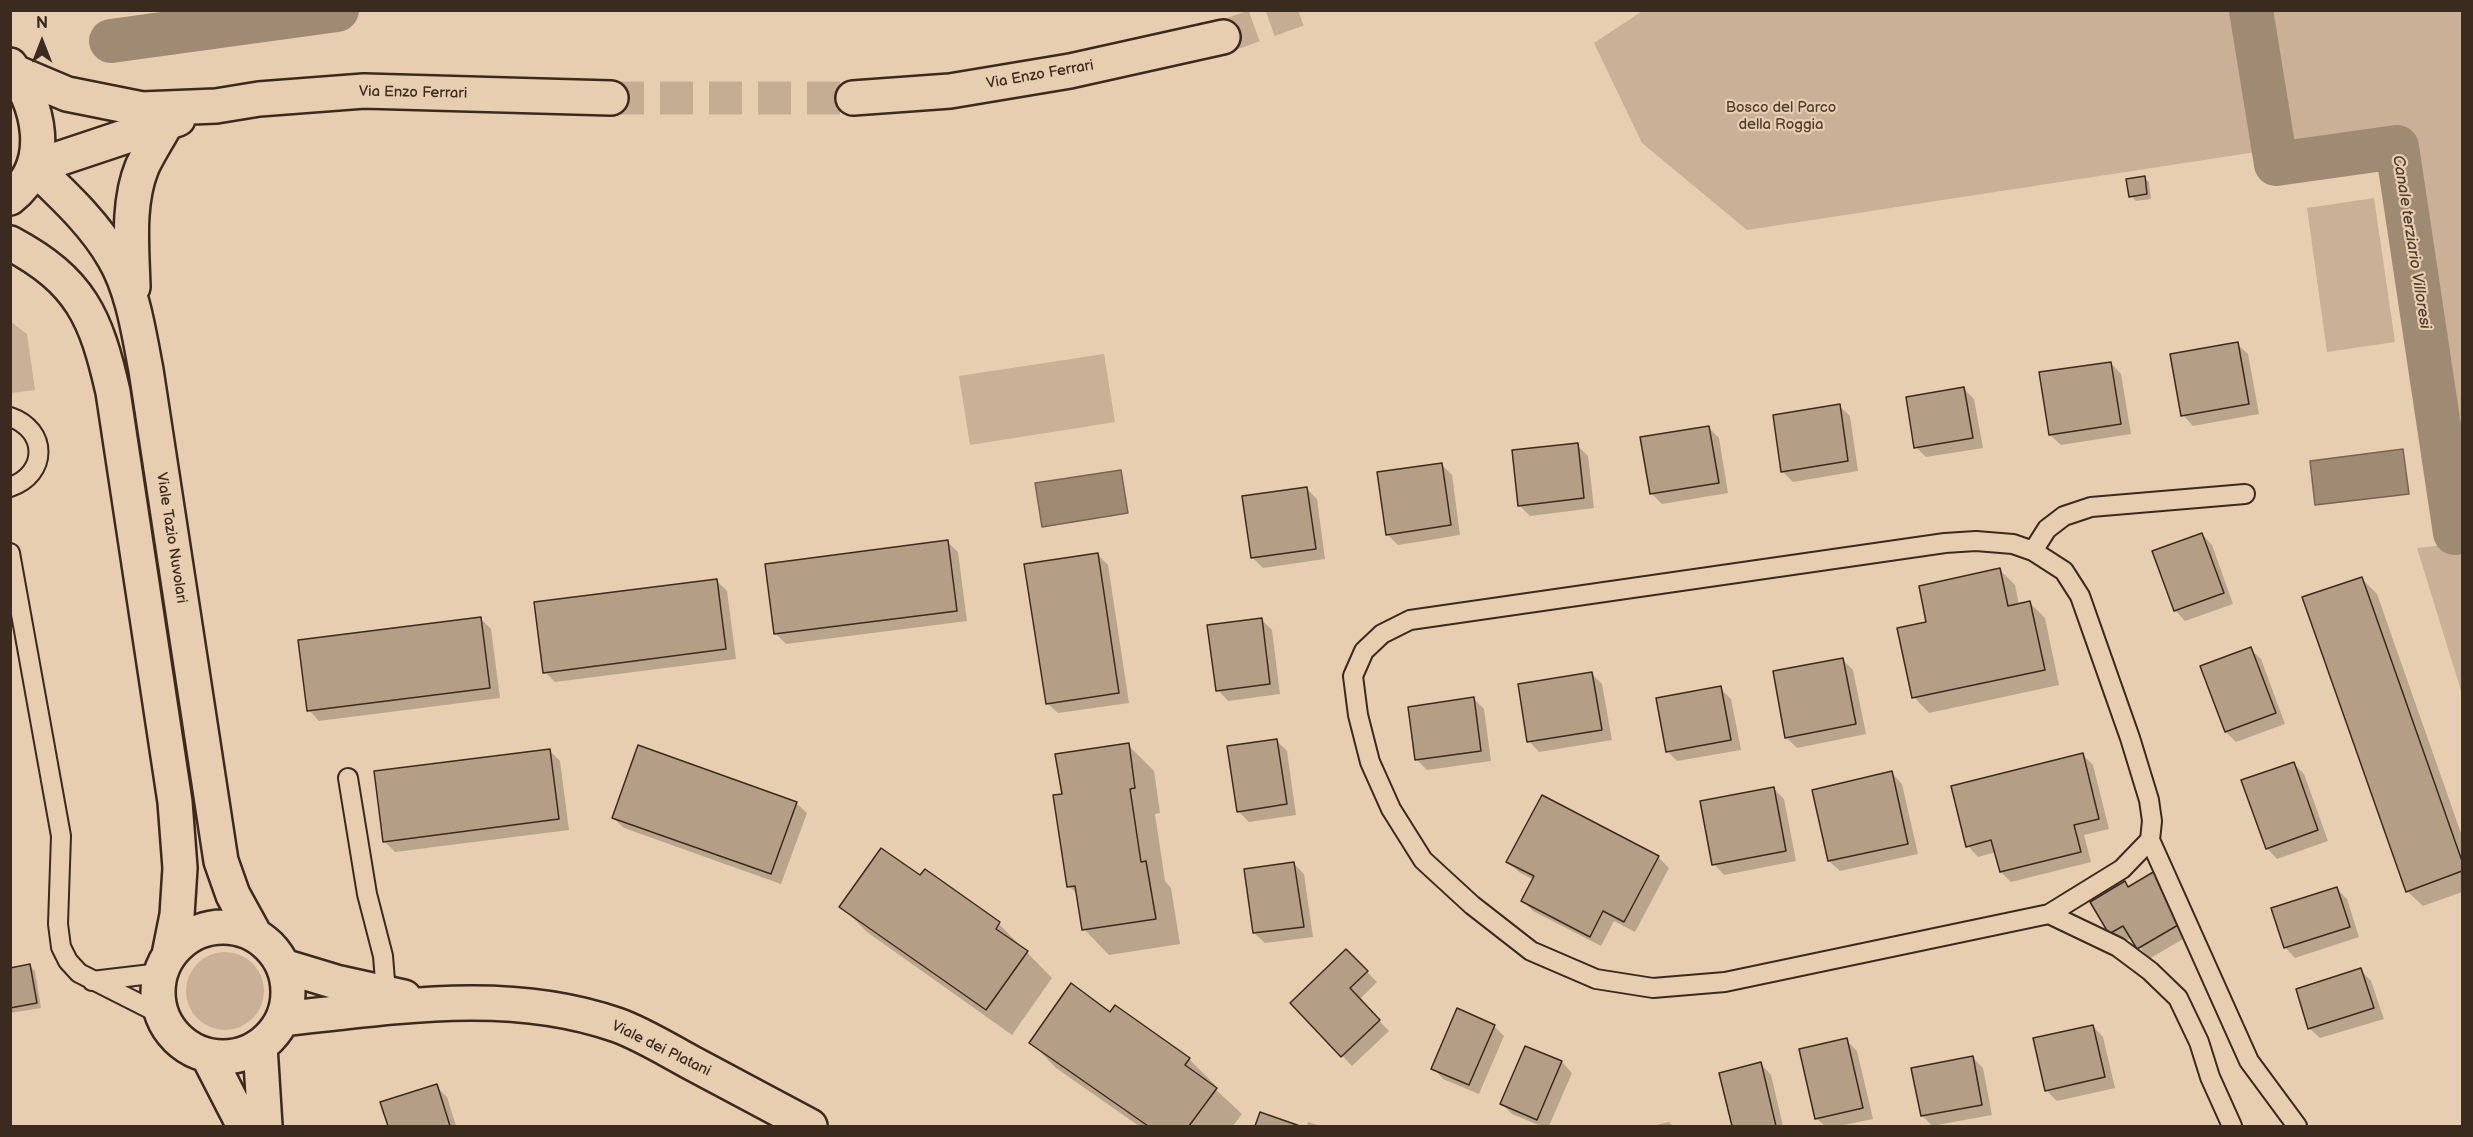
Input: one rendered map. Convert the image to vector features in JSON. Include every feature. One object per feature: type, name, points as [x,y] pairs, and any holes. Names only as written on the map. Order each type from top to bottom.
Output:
[{"type":"street","name":"Via Enzo Ferrari","points":[[853,98],[950,92],[1070,71],[1224,37]]},
{"type":"street","name":"Via Enzo Ferrari","points":[[13,68],[68,94],[142,109],[216,106],[259,99],[364,92],[611,98]]},
{"type":"street","points":[[10,198],[34,167],[39,129],[30,96],[13,68]]},
{"type":"street","name":"Via Enzo Ferrari","points":[[34,167],[216,106]]},
{"type":"street","points":[[134,310],[132,234],[134,198],[142,168],[167,122]]},
{"type":"street","name":"Viale Tazio Nuvolari","points":[[34,167],[90,223],[115,260],[134,310],[146,370],[221,861],[233,895],[255,935]]},
{"type":"street","points":[[10,243],[40,259],[64,278],[89,314],[104,350],[113,392],[175,802],[180,868],[177,915],[165,964],[158,994],[162,1015],[173,1034],[189,1047],[208,1056],[235,1055],[260,1046],[283,1019],[288,997],[283,966],[271,948],[255,935],[237,928],[218,927],[199,931],[183,941],[165,964]]},
{"type":"street","name":"Viale dei Platani","points":[[283,966],[336,982],[429,1003]]},
{"type":"street","name":"Viale dei Platani","points":[[283,1019],[429,1003],[513,1005],[587,1016],[618,1025],[648,1039],[810,1126]]},
{"type":"street","points":[[260,1046],[265,1126]]},
{"type":"street","points":[[208,1056],[244,1126]]},
{"type":"lane","points":[[10,417],[20,420],[29,428],[36,438],[39,450],[32,473],[23,482],[10,487]]},
{"type":"lane","points":[[2033,550],[2047,529],[2064,516],[2091,507],[2246,494]]},
{"type":"lane","points":[[2151,840],[2122,869],[2049,914],[1725,982],[1653,988],[1596,979],[1531,951],[1472,905],[1423,860],[1391,809],[1370,762],[1358,714],[1353,676],[1364,651],[1382,634],[1410,621],[1945,543],[1976,541],[2013,544],[2033,550],[2064,571],[2080,596],[2130,738],[2149,800],[2152,821],[2151,840],[2249,1061],[2297,1126]]},
{"type":"lane","points":[[10,553],[19,656],[61,836],[58,924],[61,947],[68,961],[79,973],[162,1015]]},
{"type":"lane","points":[[348,778],[367,894],[383,956],[386,993]]},
{"type":"lane","points":[[2049,914],[2118,947],[2150,971],[2178,998],[2199,1042],[2210,1077],[2232,1126]]},
{"type":"lane","points":[[92,981],[165,964]]},
{"type":"green space","name":"Bosco del Parco della Roggia","points":[[1644,10],[2462,11],[2462,460],[2406,129],[1747,230],[1642,143],[1594,43]]},
{"type":"green space","points":[[2374,198],[2395,342],[2327,352],[2307,208]]},
{"type":"green space","points":[[11,322],[27,334],[35,390],[11,393]]},
{"type":"green space","points":[[1104,354],[1115,422],[970,445],[959,376]]},
{"type":"green space","points":[[2462,543],[2462,694],[2417,548]]},
{"type":"green space","points":[[217,952],[233,952],[247,958],[258,969],[264,983],[264,999],[258,1013],[247,1024],[233,1030],[217,1030],[203,1024],[192,1013],[186,999],[186,983],[192,969],[203,958]]},
{"type":"shaded area","points":[[2403,449],[2409,494],[2315,505],[2310,461]]},
{"type":"shaded area","points":[[1121,470],[1128,513],[1042,527],[1035,483]]},
{"type":"building","points":[[2145,176],[2147,194],[2129,197],[2126,179]]},
{"type":"building","points":[[2238,342],[2249,404],[2181,416],[2170,354]]},
{"type":"building","points":[[2111,362],[2121,424],[2049,435],[2039,372]]},
{"type":"building","points":[[1964,387],[1973,438],[1914,448],[1906,397]]},
{"type":"building","points":[[1840,404],[1848,461],[1781,472],[1773,415]]},
{"type":"building","points":[[1709,426],[1719,483],[1650,494],[1640,437]]},
{"type":"building","points":[[1578,443],[1584,498],[1518,506],[1512,450]]},
{"type":"building","points":[[1442,463],[1451,525],[1386,535],[1377,472]]},
{"type":"building","points":[[1307,487],[1316,549],[1251,558],[1242,496]]},
{"type":"building","points":[[2202,533],[2224,593],[2174,611],[2152,551]]},
{"type":"building","points":[[948,540],[957,611],[774,634],[765,564]]},
{"type":"building","points":[[1098,553],[1119,693],[1046,704],[1024,564]]},
{"type":"building","points":[[2000,568],[2008,606],[2030,601],[2045,670],[1912,698],[1897,628],[1926,622],[1919,586]]},
{"type":"building","points":[[2362,577],[2462,861],[2462,871],[2406,892],[2302,597]]},
{"type":"building","points":[[717,579],[726,649],[543,673],[534,602]]},
{"type":"building","points":[[481,617],[490,688],[307,711],[298,640]]},
{"type":"building","points":[[1262,618],[1270,684],[1216,691],[1207,625]]},
{"type":"building","points":[[2251,647],[2276,713],[2225,732],[2200,666]]},
{"type":"building","points":[[1843,658],[1856,724],[1785,738],[1773,671]]},
{"type":"building","points":[[1592,672],[1602,730],[1527,742],[1518,684]]},
{"type":"building","points":[[1721,686],[1731,740],[1666,752],[1656,698]]},
{"type":"building","points":[[1474,697],[1481,751],[1415,760],[1408,707]]},
{"type":"building","points":[[1277,739],[1287,804],[1237,812],[1227,746]]},
{"type":"building","points":[[1129,743],[1135,788],[1130,789],[1141,862],[1146,861],[1156,919],[1082,930],[1075,886],[1067,887],[1053,795],[1062,794],[1055,754]]},
{"type":"building","points":[[638,745],[797,802],[771,874],[612,818]]},
{"type":"building","points":[[550,749],[559,819],[383,842],[374,771]]},
{"type":"building","points":[[2083,753],[2099,819],[2074,825],[2081,852],[2000,872],[1991,840],[1966,847],[1951,786]]},
{"type":"building","points":[[2294,762],[2318,830],[2266,849],[2241,780]]},
{"type":"building","points":[[1892,771],[1908,844],[1828,861],[1812,790]]},
{"type":"building","points":[[1774,787],[1786,851],[1712,865],[1700,801]]},
{"type":"building","points":[[1542,795],[1659,856],[1624,922],[1603,911],[1590,937],[1521,901],[1534,876],[1506,862]]},
{"type":"building","points":[[881,848],[920,875],[925,869],[1000,922],[996,929],[1028,951],[986,1010],[839,907]]},
{"type":"building","points":[[1294,862],[1304,927],[1253,933],[1244,869]]},
{"type":"building","points":[[2155,871],[2185,921],[2137,949],[2123,926],[2109,934],[2090,902],[2125,881],[2128,887]]},
{"type":"building","points":[[2337,887],[2350,927],[2284,948],[2271,908]]},
{"type":"building","points":[[1346,949],[1368,971],[1350,988],[1380,1020],[1341,1057],[1290,1003]]},
{"type":"building","points":[[30,964],[37,1003],[10,1008],[10,968]]},
{"type":"building","points":[[2361,968],[2374,1008],[2308,1029],[2296,989]]},
{"type":"building","points":[[1071,983],[1110,1012],[1115,1005],[1190,1058],[1185,1065],[1217,1088],[1189,1126],[1148,1126],[1029,1043]]},
{"type":"building","points":[[1457,1008],[1495,1025],[1469,1085],[1431,1069]]},
{"type":"building","points":[[2093,1025],[2105,1077],[2045,1091],[2033,1038]]},
{"type":"building","points":[[1847,1038],[1863,1108],[1815,1119],[1799,1049]]},
{"type":"building","points":[[1525,1046],[1562,1061],[1537,1120],[1500,1104]]},
{"type":"building","points":[[1973,1056],[1982,1105],[1921,1116],[1911,1068]]},
{"type":"building","points":[[1761,1062],[1776,1126],[1732,1126],[1719,1073]]},
{"type":"building","points":[[437,1084],[450,1126],[388,1126],[380,1102]]},
{"type":"building","points":[[1260,1112],[1300,1126],[1255,1126]]},
{"type":"waterway","name":"Canale terziario Villoresi","points":[[111,41],[337,10]]},
{"type":"waterway","name":"Canale terziario Villoresi","points":[[2251,10],[2276,164],[2397,147],[2455,533],[2462,532]]},
{"type":"tunnel","points":[[1223,37],[1298,10]]},
{"type":"tunnel","points":[[611,98],[853,98]]}]
